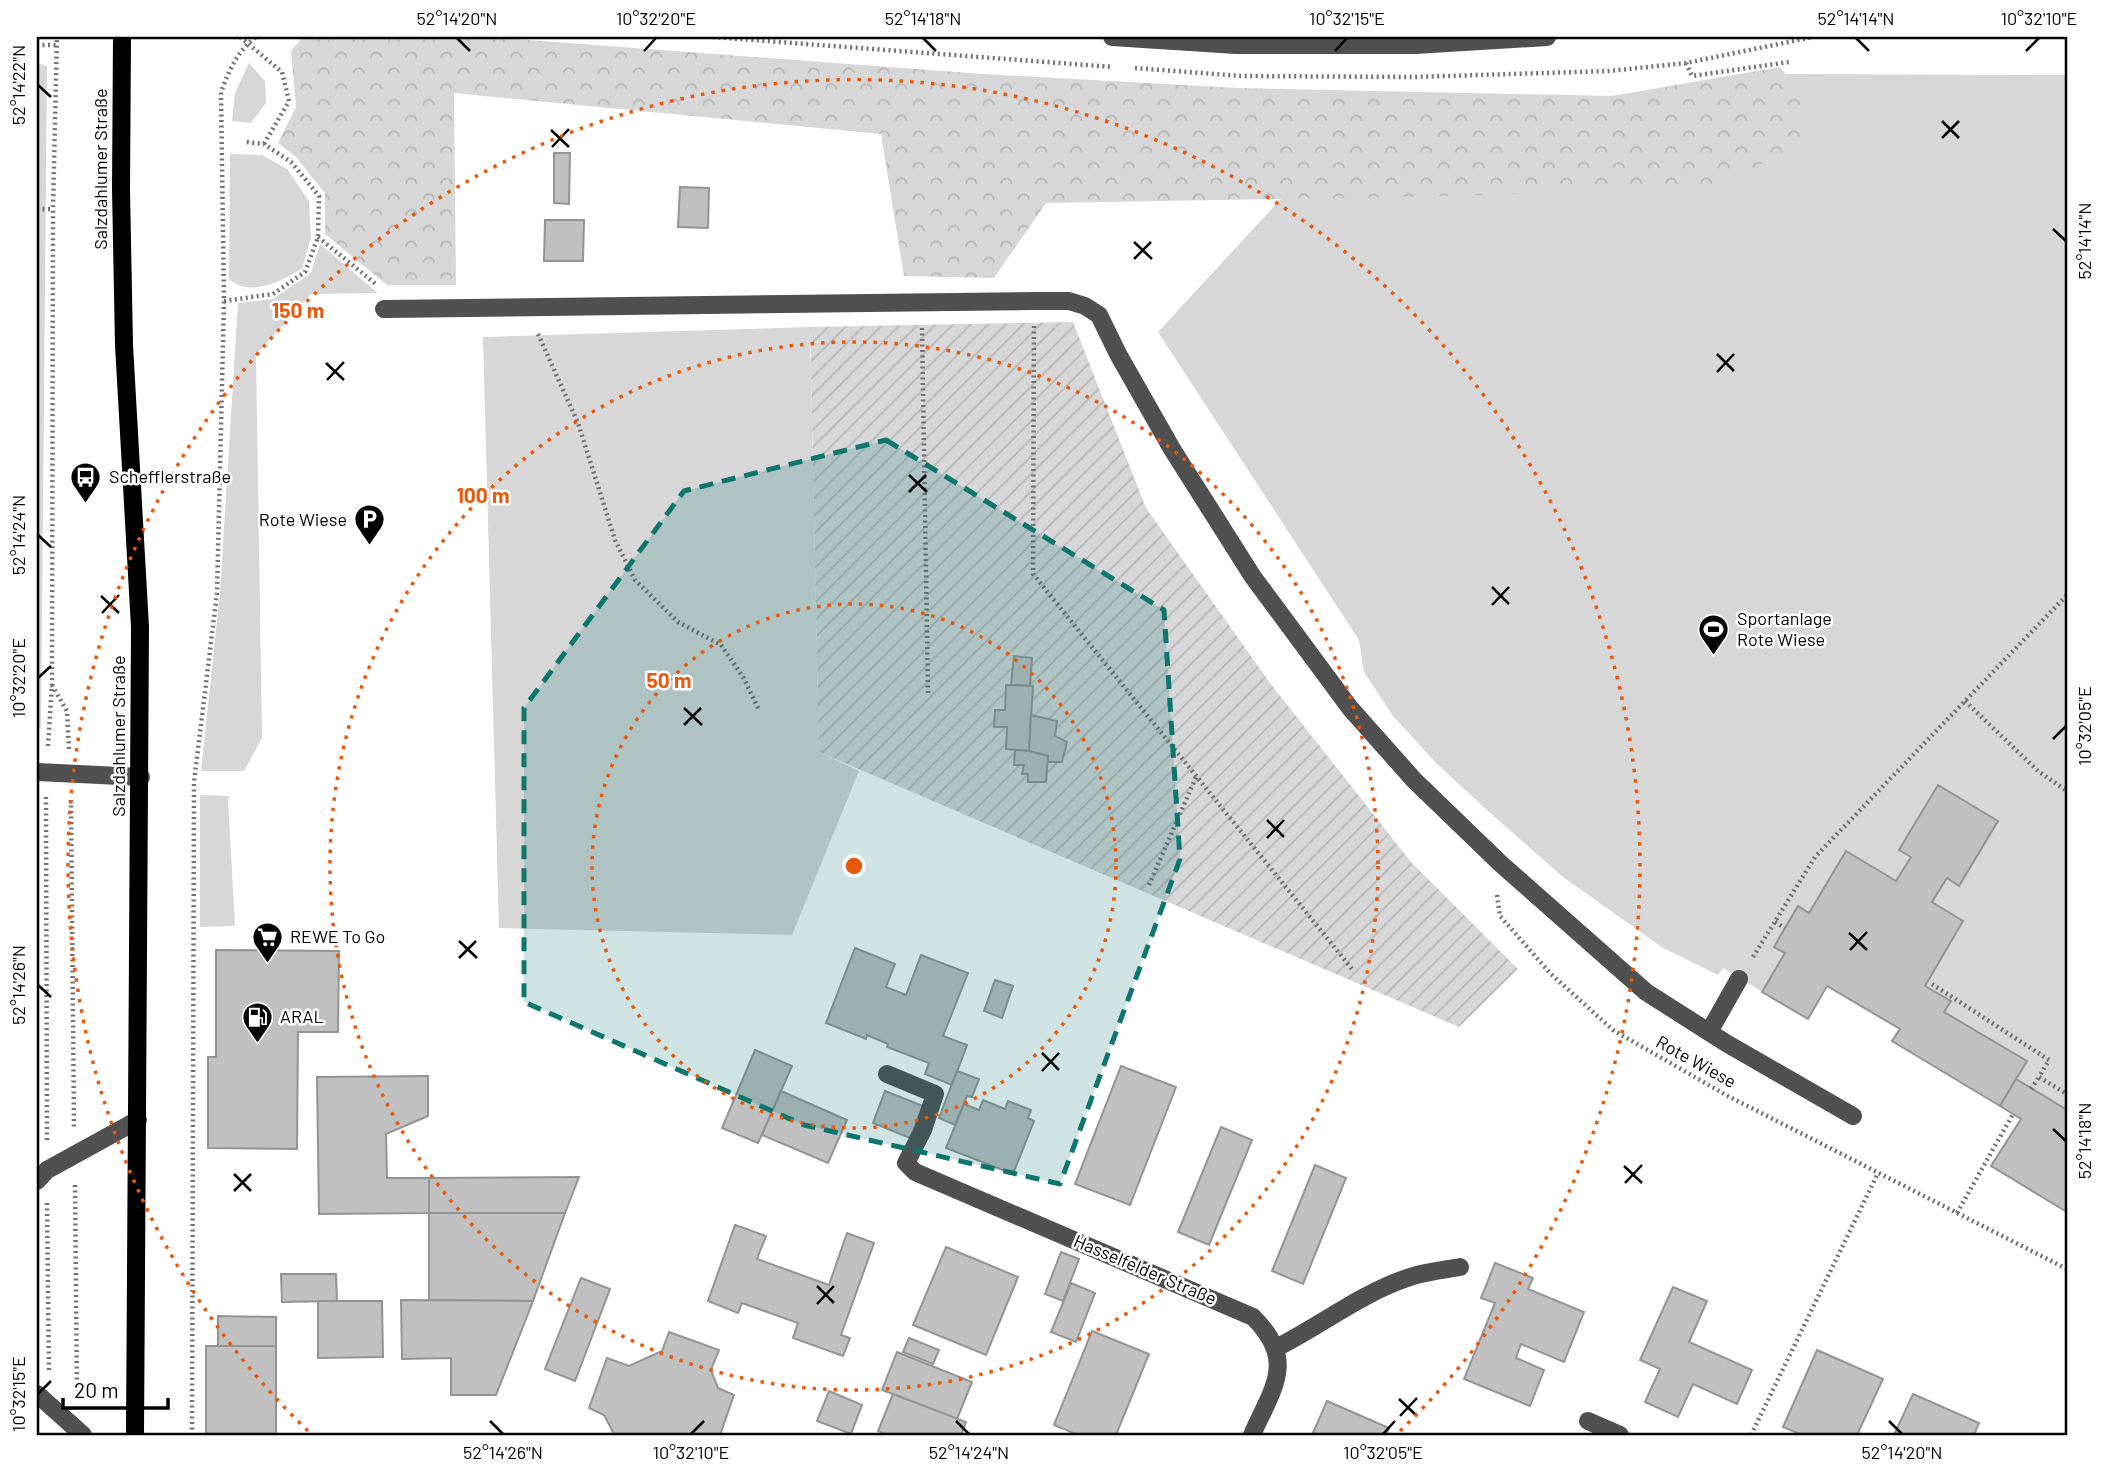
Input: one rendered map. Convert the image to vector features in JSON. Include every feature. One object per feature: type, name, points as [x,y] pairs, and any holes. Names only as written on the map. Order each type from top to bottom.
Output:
[{"type":"main road","name":"Salzdahlumer Straße","points":[[122,37],[124,345],[140,626],[135,1435]]},
{"type":"street","points":[[1112,37],[1236,45],[1401,46],[1547,37]]},
{"type":"street","points":[[384,309],[1034,301],[1069,301],[1085,306],[1099,316],[1172,449],[1253,577],[1350,708],[1414,780],[1501,864],[1647,992],[1709,1032],[1853,1116]]},
{"type":"street","points":[[41,773],[141,777]]},
{"type":"street","points":[[1709,1032],[1739,979]]},
{"type":"street","name":"Hasselfelder Straße","points":[[887,1074],[935,1094],[923,1130],[906,1163],[915,1172],[1253,1317],[1267,1331],[1276,1348]]},
{"type":"street","points":[[42,1175],[138,1120]]},
{"type":"street","points":[[1252,1435],[1275,1384],[1279,1363],[1276,1348],[1307,1333],[1348,1305],[1407,1278],[1460,1267]]},
{"type":"street","points":[[43,1399],[80,1433]]},
{"type":"street","points":[[1588,1421],[1620,1435]]},
{"type":"path","points":[[43,1399],[41,773],[52,684],[53,209],[57,37]]},
{"type":"path","points":[[240,37],[282,72],[289,102],[264,144]]},
{"type":"path","points":[[192,1435],[194,782],[217,593],[224,301],[221,92],[230,66],[247,43],[256,37]]},
{"type":"path","points":[[1789,62],[1692,76],[1686,63],[1813,37]]},
{"type":"path","points":[[37,45],[56,45]]},
{"type":"path","points":[[224,301],[272,294],[305,272],[318,237],[318,196],[291,162],[264,144],[246,142]]},
{"type":"path","points":[[37,209],[53,209]]},
{"type":"path","points":[[318,237],[382,289],[384,309]]},
{"type":"path","points":[[1034,301],[1033,574],[1352,969]]},
{"type":"path","points":[[921,302],[928,694]]},
{"type":"path","points":[[521,307],[539,335],[578,423],[615,540],[635,580],[678,622],[721,645],[743,677],[759,710]]},
{"type":"path","points":[[1739,979],[1815,857],[2067,595]]},
{"type":"path","points":[[52,684],[67,711],[70,774],[80,1433]]},
{"type":"path","points":[[1965,701],[2038,771],[2067,791]]},
{"type":"path","points":[[1149,886],[1196,777]]},
{"type":"path","name":"Rote Wiese","points":[[1501,864],[1496,889],[1500,916],[1551,974],[1613,1030],[1726,1095],[2067,1269]]},
{"type":"path","points":[[1775,922],[1785,929]]},
{"type":"path","points":[[1932,984],[2049,1060],[2031,1089]]},
{"type":"path","points":[[2039,1077],[2067,1094]]},
{"type":"path","points":[[1957,1213],[2013,1114]]},
{"type":"path","points":[[1751,1435],[1878,1173]]},
{"type":"highlighted area","points":[[886,440],[1164,610],[1180,859],[1060,1184],[804,1125],[524,1002],[524,708],[684,491]]},
{"type":"green space","points":[[303,37],[488,37],[983,74],[1238,88],[1612,96],[1780,67],[1803,96],[1800,143],[1719,187],[1448,196],[1046,203],[994,278],[904,276],[881,134],[454,93],[456,285],[387,285],[325,234],[325,193],[296,157],[278,143],[296,107],[291,51]]},
{"type":"green space","points":[[37,63],[47,66],[41,729],[37,729]]},
{"type":"green space","points":[[249,63],[265,81],[266,103],[251,123],[232,121],[235,93]]},
{"type":"green space","name":"Sportanlage Rote Wiese","points":[[1772,74],[2067,75],[2067,1212],[1991,1166],[2021,1119],[1892,1041],[1899,1028],[1828,986],[1808,1019],[1723,968],[1718,975],[1663,948],[1563,877],[1436,763],[1393,716],[1364,672],[1359,640],[1158,332],[1364,109],[1612,96]]},
{"type":"green space","points":[[230,154],[262,155],[287,169],[309,201],[311,237],[302,269],[266,286],[247,287],[229,279]]},
{"type":"green space","points":[[320,244],[378,293],[311,294],[256,355],[262,738],[244,771],[201,771],[220,593],[238,303],[273,299],[311,273]]},
{"type":"green space","points":[[1073,322],[1146,508],[1270,683],[1411,862],[1518,969],[1459,1027],[819,752],[810,327]]},
{"type":"green space","points":[[810,327],[819,752],[859,771],[792,935],[499,928],[483,337]]},
{"type":"green space","points":[[200,795],[230,796],[228,800],[235,926],[200,927]]},
{"type":"building","points":[[554,153],[570,153],[569,204],[554,203]]},
{"type":"building","points":[[680,187],[709,188],[708,228],[678,227]]},
{"type":"building","points":[[545,220],[584,220],[583,261],[544,261]]},
{"type":"building","points":[[1014,656],[1032,658],[1030,686],[1011,685]]},
{"type":"building","points":[[1006,685],[1033,686],[1029,751],[1006,749],[1007,727],[994,727],[995,710],[1005,710]]},
{"type":"building","points":[[1031,715],[1057,721],[1055,736],[1067,742],[1062,762],[1048,762],[1048,756],[1029,751]]},
{"type":"building","points":[[1015,750],[1048,756],[1046,782],[1028,782],[1028,774],[1022,774],[1024,765],[1014,765]]},
{"type":"building","points":[[1938,785],[1998,821],[1959,886],[1947,878],[1932,902],[1963,921],[1925,986],[1951,1001],[1944,1012],[2027,1061],[2000,1106],[1892,1041],[1900,1029],[1827,986],[1808,1019],[1762,992],[1785,953],[1774,947],[1798,906],[1809,913],[1846,851],[1896,881],[1911,857],[1899,850]]},
{"type":"building","points":[[855,948],[895,964],[886,987],[906,995],[921,955],[968,973],[943,1036],[967,1045],[952,1085],[925,1074],[929,1063],[887,1047],[888,1044],[867,1035],[866,1039],[826,1023]]},
{"type":"building","name":"ARAL","points":[[216,950],[339,951],[338,1032],[298,1032],[297,1149],[208,1148],[208,1057],[216,1057]]},
{"type":"building","points":[[995,980],[1013,986],[1002,1018],[984,1011]]},
{"type":"building","points":[[755,1050],[792,1066],[758,1143],[722,1128]]},
{"type":"building","points":[[1121,1066],[1176,1087],[1130,1205],[1075,1184]]},
{"type":"building","points":[[957,1071],[979,1079],[972,1097],[967,1096],[955,1125],[939,1118]]},
{"type":"building","points":[[428,1076],[428,1116],[386,1134],[387,1178],[429,1178],[429,1213],[319,1214],[317,1077]]},
{"type":"building","points":[[2016,1079],[2067,1110],[2067,1212],[1991,1166],[2021,1119],[2000,1106]]},
{"type":"building","points":[[781,1091],[847,1120],[828,1163],[762,1135]]},
{"type":"building","points":[[885,1091],[923,1106],[910,1138],[873,1123]]},
{"type":"building","points":[[983,1100],[1005,1109],[1008,1101],[1031,1110],[1028,1118],[1034,1121],[1013,1174],[946,1148],[964,1104],[979,1110]]},
{"type":"building","points":[[1221,1127],[1252,1140],[1209,1245],[1178,1232]]},
{"type":"building","points":[[1315,1165],[1346,1178],[1303,1284],[1272,1271]]},
{"type":"building","points":[[579,1177],[565,1213],[429,1213],[429,1178]]},
{"type":"building","points":[[429,1213],[565,1213],[533,1301],[429,1300]]},
{"type":"building","points":[[735,1225],[766,1236],[757,1259],[829,1285],[847,1233],[874,1243],[841,1335],[850,1338],[843,1356],[793,1338],[798,1323],[742,1303],[738,1313],[708,1301]]},
{"type":"building","points":[[946,1247],[1018,1277],[986,1355],[913,1325]]},
{"type":"building","points":[[1061,1252],[1079,1259],[1063,1301],[1045,1294]]},
{"type":"building","points":[[1495,1263],[1533,1278],[1528,1289],[1584,1312],[1564,1362],[1521,1344],[1516,1358],[1544,1370],[1530,1406],[1464,1379],[1495,1303],[1481,1298]]},
{"type":"building","points":[[281,1274],[336,1274],[337,1301],[282,1302]]},
{"type":"building","points":[[581,1278],[610,1289],[575,1381],[545,1369]]},
{"type":"building","points":[[1071,1283],[1095,1293],[1076,1342],[1051,1332]]},
{"type":"building","points":[[1673,1287],[1707,1301],[1689,1342],[1752,1370],[1737,1404],[1693,1384],[1678,1417],[1645,1402],[1660,1369],[1640,1360]]},
{"type":"building","points":[[401,1300],[533,1301],[496,1395],[451,1395],[451,1358],[402,1359]]},
{"type":"building","points":[[318,1301],[382,1301],[383,1357],[318,1358]]},
{"type":"building","points":[[218,1316],[276,1317],[276,1346],[218,1346]]},
{"type":"building","points":[[1092,1331],[1149,1354],[1116,1435],[1078,1435],[1054,1425]]},
{"type":"building","points":[[669,1332],[719,1350],[711,1370],[718,1388],[734,1395],[720,1435],[612,1435],[604,1415],[589,1408],[607,1358],[629,1366],[662,1351]]},
{"type":"building","points":[[909,1338],[939,1350],[933,1364],[903,1352]]},
{"type":"building","points":[[206,1346],[276,1346],[276,1435],[206,1435]]},
{"type":"building","points":[[1817,1350],[1883,1379],[1857,1435],[1802,1435],[1783,1427]]},
{"type":"building","points":[[897,1352],[972,1382],[957,1419],[882,1390]]},
{"type":"building","points":[[829,1391],[862,1405],[851,1434],[817,1421]]},
{"type":"building","points":[[893,1394],[966,1422],[961,1435],[887,1435],[878,1431]]},
{"type":"building","points":[[1913,1394],[1979,1423],[1974,1435],[1894,1435]]},
{"type":"building","points":[[1327,1401],[1389,1428],[1386,1435],[1312,1435]]},
{"type":"place","name":"Schefflerstraße","points":[[86,504]]},
{"type":"place","name":"Rote Wiese","points":[[370,547]]},
{"type":"place","name":"Sportanlage Rote Wiese","points":[[1714,656]]},
{"type":"place","name":"REWE To Go","points":[[267,964]]},
{"type":"place","name":"ARAL","points":[[257,1044]]}]
